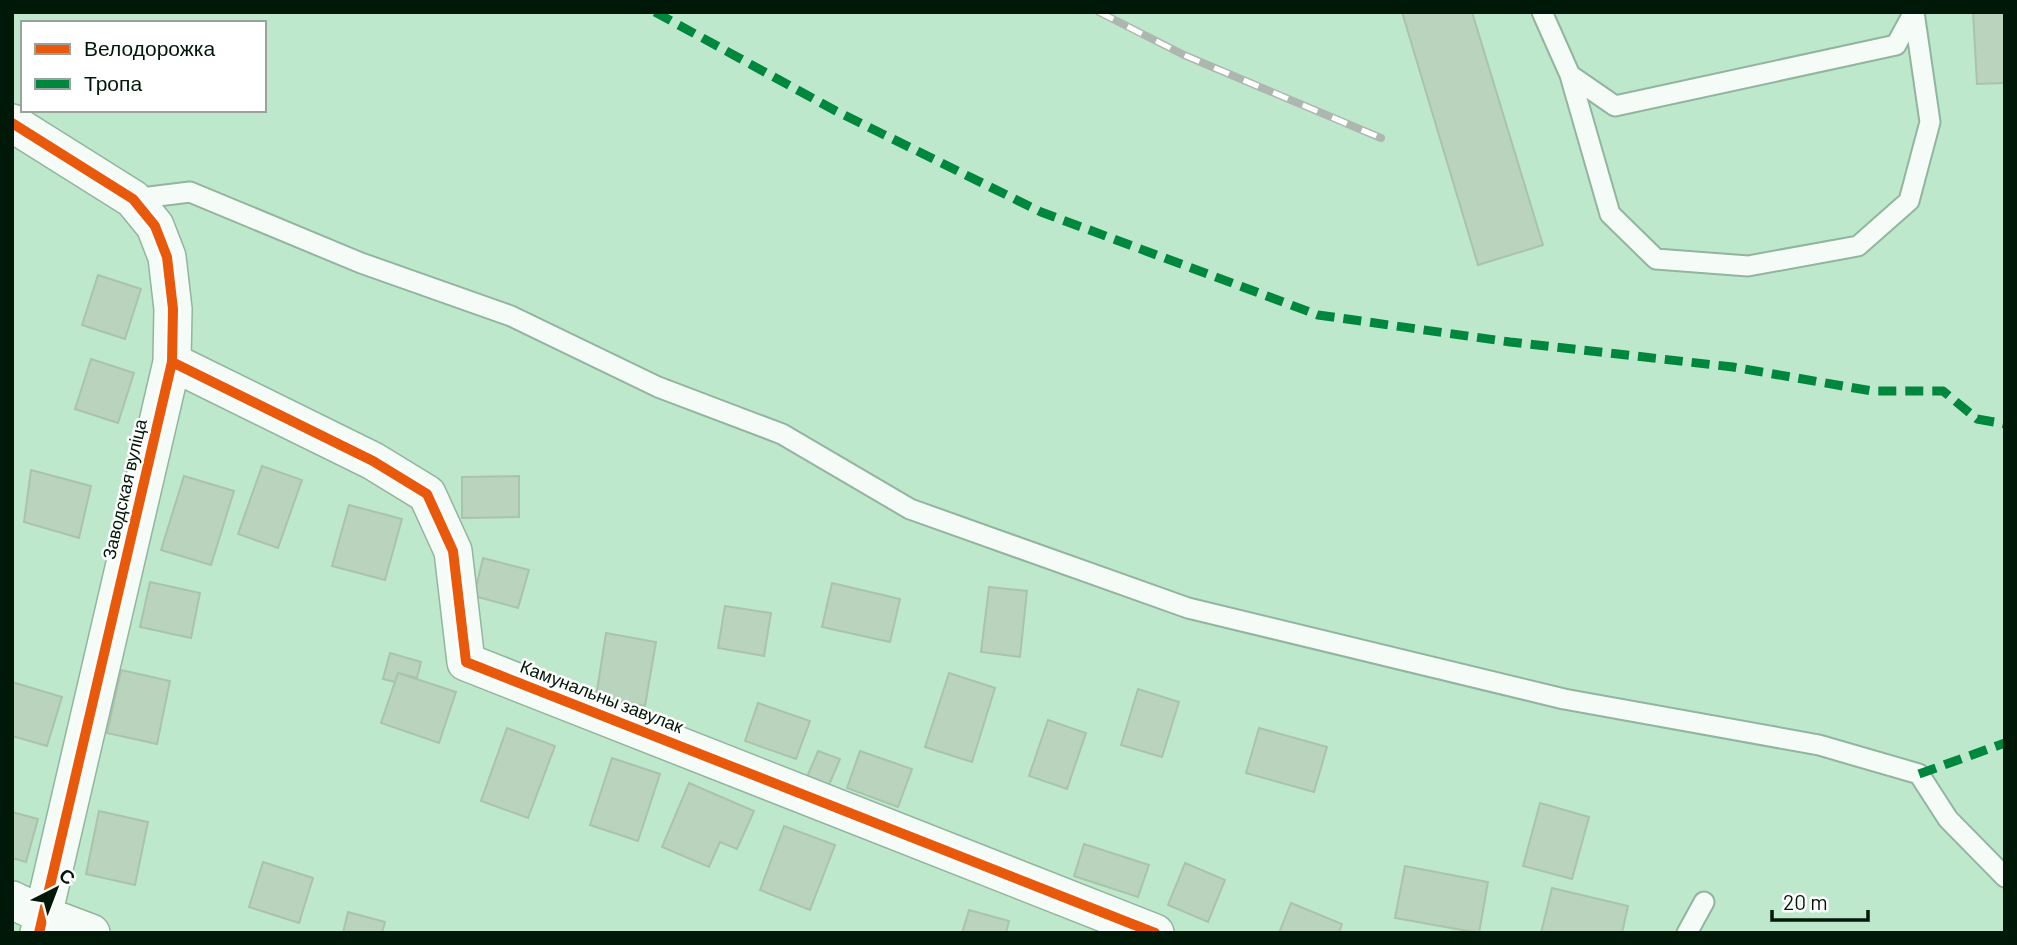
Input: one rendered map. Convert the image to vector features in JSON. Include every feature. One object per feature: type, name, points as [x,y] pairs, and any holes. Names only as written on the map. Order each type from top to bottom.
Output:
[{"type":"street","name":"Заводская вуліца","points":[[12,123],[133,199],[155,226],[166,257],[173,309],[172,362],[31,916]]},
{"type":"street","name":"Камунальны завулак","points":[[172,362],[373,461],[427,494],[453,551],[466,662],[1155,933]]},
{"type":"street","points":[[31,916],[91,933]]},
{"type":"lane","points":[[1542,12],[1570,75],[1610,214],[1656,259],[1748,267],[1858,246],[1909,201],[1930,122],[1914,12]]},
{"type":"lane","points":[[1570,75],[1615,106],[1896,45],[1914,12]]},
{"type":"lane","points":[[133,199],[190,192],[361,263],[511,316],[658,387],[782,434],[910,509],[1188,608],[1564,699],[1819,745],[1919,774],[1948,819],[2005,877]]},
{"type":"lane","points":[[1687,933],[1703,902]]},
{"type":"building","points":[[1402,12],[1472,12],[1543,245],[1478,265]]},
{"type":"building","points":[[1973,12],[2005,12],[2005,83],[1977,84]]},
{"type":"building","points":[[98,275],[141,289],[125,339],[82,325]]},
{"type":"building","points":[[91,359],[134,373],[118,423],[75,409]]},
{"type":"building","points":[[262,466],[302,480],[278,548],[238,534]]},
{"type":"building","points":[[31,470],[91,486],[79,538],[24,522]]},
{"type":"building","points":[[184,476],[234,491],[211,565],[161,550]]},
{"type":"building","points":[[519,476],[519,517],[462,518],[462,477]]},
{"type":"building","points":[[349,505],[402,519],[385,580],[332,566]]},
{"type":"building","points":[[483,558],[529,570],[518,608],[474,596]]},
{"type":"building","points":[[150,582],[200,593],[191,638],[140,627]]},
{"type":"building","points":[[832,583],[900,599],[890,642],[822,627]]},
{"type":"building","points":[[989,587],[1027,591],[1020,657],[981,652]]},
{"type":"building","points":[[725,606],[771,613],[764,656],[718,648]]},
{"type":"building","points":[[606,633],[656,642],[645,706],[596,697]]},
{"type":"building","points":[[390,653],[421,662],[417,678],[398,673],[395,682],[383,679]]},
{"type":"building","points":[[121,670],[170,681],[157,744],[107,733]]},
{"type":"building","points":[[398,673],[456,692],[439,743],[381,723]]},
{"type":"building","points":[[949,673],[995,688],[972,762],[925,747]]},
{"type":"building","points":[[12,682],[62,697],[47,746],[12,736]]},
{"type":"building","points":[[1138,689],[1179,702],[1162,757],[1121,745]]},
{"type":"building","points":[[758,703],[810,721],[796,759],[745,741]]},
{"type":"building","points":[[1048,720],[1086,733],[1067,789],[1029,776]]},
{"type":"building","points":[[507,728],[555,746],[528,818],[481,801]]},
{"type":"building","points":[[1259,728],[1327,747],[1314,792],[1246,773]]},
{"type":"building","points":[[818,751],[840,759],[829,785],[807,777]]},
{"type":"building","points":[[860,751],[912,769],[898,807],[847,788]]},
{"type":"building","points":[[612,758],[660,774],[638,841],[590,825]]},
{"type":"building","points":[[689,783],[754,811],[737,849],[720,842],[709,867],[662,847]]},
{"type":"building","points":[[1540,803],[1589,817],[1572,879],[1523,866]]},
{"type":"building","points":[[99,811],[148,822],[135,885],[86,874]]},
{"type":"building","points":[[12,812],[38,819],[26,862],[12,858]]},
{"type":"building","points":[[784,826],[835,845],[810,910],[760,890]]},
{"type":"building","points":[[1084,844],[1149,865],[1138,897],[1074,876]]},
{"type":"building","points":[[263,862],[313,878],[299,923],[249,907]]},
{"type":"building","points":[[1185,863],[1225,880],[1208,922],[1168,905]]},
{"type":"building","points":[[1405,866],[1488,882],[1479,933],[1395,918]]},
{"type":"building","points":[[1552,888],[1628,906],[1622,933],[1541,933]]},
{"type":"building","points":[[1291,903],[1342,924],[1339,933],[1279,933]]},
{"type":"building","points":[[969,910],[1009,921],[1006,933],[962,933]]},
{"type":"building","points":[[348,912],[385,922],[382,933],[343,933]]},
{"type":"railway","points":[[1099,12],[1184,55],[1381,138]]},
{"type":"marked path","points":[[655,12],[836,111],[1041,212],[1318,315],[1510,342],[1733,367],[1872,391],[1943,391],[1977,419],[2005,424]]},
{"type":"marked path","points":[[1919,774],[2005,743]]},
{"type":"cycle path","points":[[12,123],[133,199],[155,226],[167,257],[173,309],[172,362],[39,933]]},
{"type":"cycle path","points":[[172,362],[373,461],[427,494],[453,551],[466,662],[1155,933]]}]
